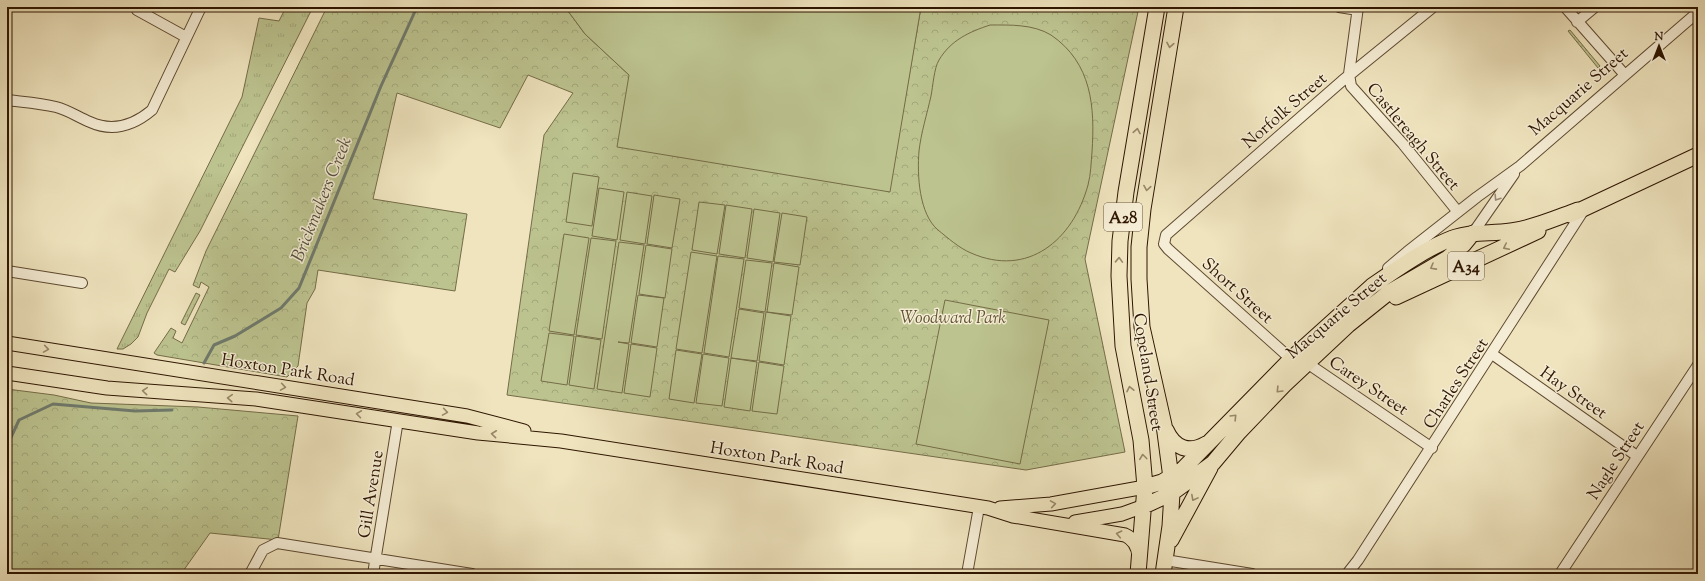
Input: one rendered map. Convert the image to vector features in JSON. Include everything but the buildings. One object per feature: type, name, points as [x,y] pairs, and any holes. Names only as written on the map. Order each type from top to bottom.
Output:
[{"type":"highway","name":"Copeland Street","points":[[1144,506],[1145,487],[1141,440],[1123,346],[1119,276],[1120,242],[1126,192],[1157,7]]},
{"type":"highway","name":"Copeland Street","points":[[1171,478],[1164,425],[1142,327],[1139,247],[1143,209],[1176,7]]},
{"type":"highway","name":"A34","points":[[1354,320],[1380,305],[1492,254],[1582,209],[1698,155]]},
{"type":"highway","name":"A34","points":[[1372,286],[1440,243],[1453,238],[1473,233],[1518,230],[1582,209]]},
{"type":"highway","name":"Macquarie Street","points":[[1172,493],[1213,463],[1239,432],[1307,363],[1354,320],[1388,293],[1448,258],[1464,244],[1473,233]]},
{"type":"highway","name":"Macquarie Street","points":[[1171,478],[1182,470],[1291,359],[1372,286]]},
{"type":"highway","points":[[1164,425],[1170,437],[1183,449],[1197,448],[1212,440]]},
{"type":"highway","points":[[1165,561],[1213,463]]},
{"type":"highway","name":"A34","points":[[1145,487],[1171,478]]},
{"type":"highway","name":"A28","points":[[1165,561],[1170,526],[1172,493],[1171,478]]},
{"type":"highway","name":"A34","points":[[1144,506],[1172,493]]},
{"type":"highway","name":"A28","points":[[1139,568],[1144,506]]},
{"type":"main road","name":"Hoxton Park Road","points":[[7,343],[467,416],[561,441]]},
{"type":"main road","name":"Hoxton Park Road","points":[[7,373],[106,388],[256,399],[478,433],[561,441],[984,508],[1013,516],[1058,523],[1082,522],[1122,514],[1144,506]]},
{"type":"main road","points":[[398,420],[401,405]]},
{"type":"main road","name":"Hoxton Park Road","points":[[984,508],[1051,504],[1145,487]]},
{"type":"main road","name":"Hoxton Park Road","points":[[1044,521],[1127,536],[1138,548],[1139,568]]},
{"type":"street","points":[[7,100],[56,107],[90,122],[106,127],[115,128],[130,124],[143,118],[152,110],[201,7]]},
{"type":"street","points":[[1339,7],[1358,8]]},
{"type":"street","name":"Norfolk Street","points":[[1164,244],[1166,235],[1349,74],[1433,7]]},
{"type":"street","points":[[1565,7],[1625,76]]},
{"type":"street","points":[[1577,22],[1595,7]]},
{"type":"street","name":"Castlereagh Street","points":[[1358,8],[1349,74],[1351,86],[1402,144],[1458,212]]},
{"type":"street","points":[[137,10],[186,36]]},
{"type":"street","name":"Macquarie Street","points":[[1372,286],[1396,261],[1520,166],[1698,12]]},
{"type":"street","name":"Macquarie Street","points":[[1473,233],[1520,166]]},
{"type":"street","name":"Charles Street","points":[[1347,574],[1358,560],[1432,448],[1582,209]]},
{"type":"street","name":"Short Street","points":[[1164,244],[1291,359]]},
{"type":"street","points":[[7,271],[82,284]]},
{"type":"street","name":"Hay Street","points":[[1492,354],[1637,456]]},
{"type":"street","name":"Carey Street","points":[[1307,363],[1432,448]]},
{"type":"street","name":"Nagle Street","points":[[1560,574],[1698,365]]},
{"type":"street","name":"Gill Avenue","points":[[373,574],[398,420]]},
{"type":"street","points":[[968,574],[984,508]]},
{"type":"street","points":[[250,574],[263,550],[277,543],[472,574]]},
{"type":"street","points":[[1165,561],[1252,574]]},
{"type":"green space","points":[[286,7],[313,7],[200,231],[175,272],[169,269],[147,313],[138,337],[123,349],[117,349],[242,97],[259,18],[279,21]]},
{"type":"green space","name":"Woodward Park","points":[[327,7],[565,7],[585,34],[629,75],[889,192],[921,7],[1139,7],[1085,259],[1125,452],[1026,470],[507,395],[544,135],[573,93],[528,75],[500,128],[397,93],[373,199],[467,214],[455,291],[318,270],[315,289],[307,303],[298,366],[287,377],[157,355],[154,353],[171,328],[176,331],[173,338],[182,343],[209,287],[201,282],[199,288],[193,285],[206,251]]},
{"type":"green space","points":[[565,7],[921,7],[890,192],[617,147],[629,75],[585,34]]},
{"type":"green space","points":[[990,25],[1021,26],[1037,29],[1051,35],[1065,46],[1083,72],[1088,87],[1093,119],[1089,181],[1081,205],[1071,222],[1059,237],[1045,249],[1029,257],[1011,261],[992,260],[971,253],[958,246],[938,230],[932,223],[923,204],[918,171],[920,144],[937,63],[949,47],[955,42],[968,34]]},
{"type":"green space","points":[[1570,30],[1600,66],[1598,68],[1568,31]]},
{"type":"green space","points":[[573,173],[599,177],[592,226],[566,222]]},
{"type":"green space","points":[[599,188],[624,192],[617,240],[592,236]]},
{"type":"green space","points":[[627,192],[652,196],[645,244],[620,240]]},
{"type":"green space","points":[[654,195],[680,199],[672,248],[647,244]]},
{"type":"green space","points":[[699,202],[725,205],[717,254],[692,250]]},
{"type":"green space","points":[[726,205],[752,209],[745,258],[719,254]]},
{"type":"green space","points":[[754,209],[780,213],[773,262],[747,258]]},
{"type":"green space","points":[[782,213],[807,217],[800,265],[774,262]]},
{"type":"green space","points":[[564,234],[589,238],[574,335],[549,331]]},
{"type":"green space","points":[[591,238],[616,241],[602,339],[576,335]]},
{"type":"green space","points":[[619,242],[644,245],[629,343],[618,342],[629,344],[622,393],[597,389]]},
{"type":"green space","points":[[646,245],[672,249],[665,298],[639,294]]},
{"type":"green space","points":[[691,252],[717,256],[702,353],[676,349]]},
{"type":"green space","points":[[718,256],[744,259],[729,357],[704,353]]},
{"type":"green space","points":[[746,260],[772,263],[765,312],[739,308]]},
{"type":"green space","points":[[774,263],[799,267],[792,315],[767,312]]},
{"type":"green space","points":[[196,293],[200,295],[185,325],[181,323]]},
{"type":"green space","points":[[638,295],[664,298],[657,347],[631,343]]},
{"type":"green space","points":[[945,300],[1049,320],[1020,464],[916,444]]},
{"type":"green space","points":[[739,309],[764,313],[757,361],[731,358]]},
{"type":"green space","points":[[766,312],[791,316],[784,365],[759,361]]},
{"type":"green space","points":[[549,333],[574,336],[567,385],[541,381]]},
{"type":"green space","points":[[576,336],[601,340],[594,389],[569,385]]},
{"type":"green space","points":[[631,344],[657,348],[650,397],[624,393]]},
{"type":"green space","points":[[676,350],[702,354],[694,403],[669,399]]},
{"type":"green space","points":[[703,354],[729,358],[722,406],[696,403]]},
{"type":"green space","points":[[731,358],[757,362],[750,411],[724,407]]},
{"type":"green space","points":[[759,362],[784,366],[777,414],[752,411]]},
{"type":"green space","points":[[7,389],[54,395],[91,403],[198,407],[298,416],[278,540],[210,533],[181,574],[7,574]]},
{"type":"waterway","name":"Brickmakers Creek","points":[[204,363],[214,345],[235,336],[281,308],[299,288],[381,86],[417,7]]},
{"type":"waterway","name":"Brickmakers Creek","points":[[7,446],[19,420],[53,404],[135,411],[172,410]]}]
